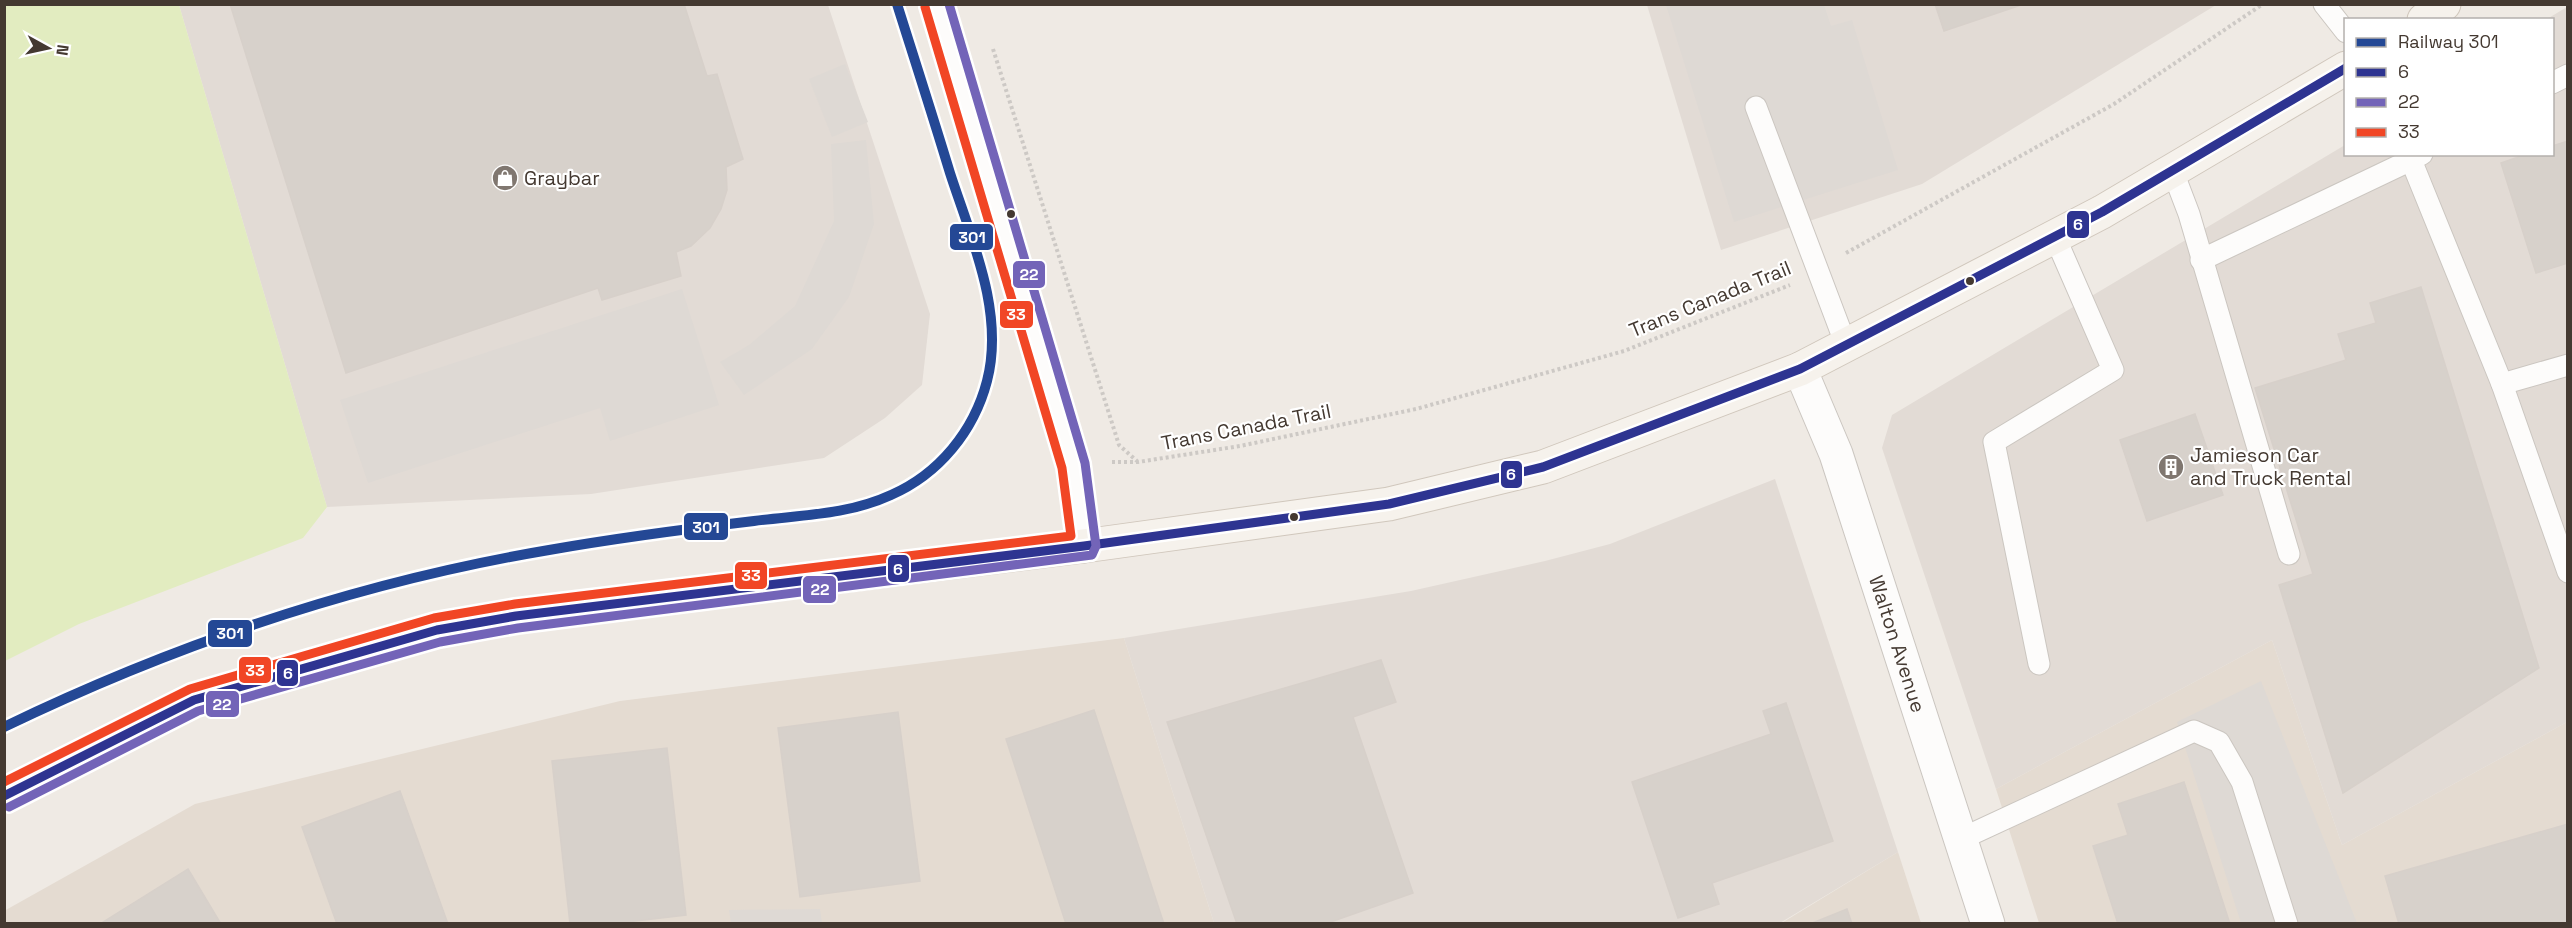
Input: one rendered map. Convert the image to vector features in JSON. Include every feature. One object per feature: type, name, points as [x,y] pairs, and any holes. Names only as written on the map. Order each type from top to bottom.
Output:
[{"type":"main road","points":[[2426,18],[2444,4]]},
{"type":"main road","points":[[4,796],[194,700],[437,630],[516,616],[1084,546],[1389,504],[1543,467],[1800,369],[2055,237],[2173,172],[2344,69]]},
{"type":"street","points":[[936,4],[1074,466],[1084,546]]},
{"type":"street","name":"Walton Avenue","points":[[1800,369],[1829,433],[1988,924]]},
{"type":"lane","points":[[2324,4],[2344,29]]},
{"type":"lane","points":[[2554,82],[2568,75]]},
{"type":"lane","points":[[1756,107],[1846,345]]},
{"type":"lane","points":[[2201,260],[2414,156],[2502,384],[2568,572]]},
{"type":"lane","points":[[2173,172],[2189,214],[2289,554]]},
{"type":"lane","points":[[2038,664],[1994,442],[2113,370],[2055,237]]},
{"type":"lane","points":[[2502,384],[2568,365]]},
{"type":"lane","points":[[1961,839],[2194,731],[2219,742],[2242,782],[2287,924]]},
{"type":"path","name":"Trans Canada Trail","points":[[1108,462],[1138,462],[1240,446],[1416,409],[1624,351],[1780,290],[2114,104],[2263,4]]},
{"type":"path","points":[[989,38],[1119,445],[1138,462]]},
{"type":"shaded area","points":[[179,5],[828,5],[930,314],[922,385],[885,418],[824,458],[591,494],[327,507]]},
{"type":"shaded area","points":[[1647,5],[2216,5],[1922,184],[1721,250]]},
{"type":"shaded area","points":[[1666,5],[1824,5],[1831,26],[1852,20],[1898,170],[1734,222]]},
{"type":"shaded area","points":[[2567,7],[2567,722],[2342,845],[2272,640],[1996,789],[1882,448],[1892,415],[2344,146],[2344,156],[2554,156],[2554,18],[2549,18]]},
{"type":"shaded area","points":[[845,64],[868,122],[832,137],[809,79]]},
{"type":"shaded area","points":[[866,140],[874,224],[849,297],[812,349],[744,395],[720,362],[749,345],[795,306],[834,221],[831,144]]},
{"type":"shaded area","points":[[682,289],[719,405],[610,441],[600,408],[368,483],[340,400]]},
{"type":"shaded area","points":[[1775,479],[1898,852],[1780,923],[1214,923],[1124,638],[1411,591],[1545,561],[1610,544]]},
{"type":"shaded area","points":[[1124,638],[1214,923],[5,924],[4,911],[195,804],[620,701]]},
{"type":"shaded area","points":[[2272,640],[2342,845],[2567,722],[2567,923],[2039,923],[1996,789]]},
{"type":"shaded area","points":[[2261,681],[2357,923],[2241,923],[2177,722]]},
{"type":"shaded area","points":[[1898,852],[1921,923],[1780,924]]},
{"type":"shaded area","points":[[820,909],[822,923],[731,923],[729,910]]},
{"type":"green space","points":[[5,4],[179,5],[327,507],[303,538],[79,624],[5,661]]},
{"type":"building","name":"Graybar","points":[[230,4],[684,4],[707,76],[717,74],[743,159],[726,167],[727,190],[721,209],[710,228],[691,246],[676,252],[681,276],[602,300],[598,288],[346,373]]},
{"type":"building","points":[[1935,4],[2024,4],[1944,31]]},
{"type":"building","points":[[2568,141],[2568,263],[2536,273],[2501,163],[2521,156],[2554,156],[2554,145]]},
{"type":"building","points":[[2421,287],[2539,668],[2343,793],[2279,585],[2313,574],[2255,388],[2346,360],[2338,334],[2376,323],[2370,303]]},
{"type":"building","name":"Jamieson Car and Truck Rental","points":[[2195,414],[2223,495],[2147,521],[2120,440]]},
{"type":"building","points":[[1381,660],[1396,702],[1353,717],[1413,893],[1325,924],[1237,924],[1167,722]]},
{"type":"building","points":[[1786,703],[1833,841],[1712,883],[1719,904],[1678,918],[1632,782],[1771,734],[1763,711]]},
{"type":"building","points":[[1094,710],[1164,924],[1066,924],[1006,739]]},
{"type":"building","points":[[898,712],[920,881],[800,897],[778,728]]},
{"type":"building","points":[[667,748],[686,915],[610,924],[570,924],[552,761]]},
{"type":"building","points":[[2184,782],[2230,924],[2118,924],[2093,846],[2128,835],[2118,804]]},
{"type":"building","points":[[400,791],[448,924],[337,924],[302,827]]},
{"type":"building","points":[[2568,824],[2568,924],[2399,924],[2385,876]]},
{"type":"building","points":[[188,869],[221,924],[100,924]]},
{"type":"building","points":[[1847,909],[1852,924],[1810,924]]},
{"type":"rail line","name":"301","points":[[4,727],[136,668],[270,619],[339,598],[408,579],[549,550],[858,507],[875,502],[908,486],[939,463],[964,434],[981,399],[987,381],[992,329],[989,302],[976,249],[897,4]]},
{"type":"transit line","name":"22","points":[[9,807],[198,711],[440,642],[518,628],[1092,555],[1096,546],[1085,463],[949,4]]},
{"type":"transit line","name":"33","points":[[4,782],[190,689],[434,618],[515,604],[1071,536],[1062,468],[925,7]]},
{"type":"transit line","name":"6","points":[[4,796],[194,700],[437,630],[516,616],[1084,546],[1389,504],[1543,467],[1800,369],[2102,212],[2344,69]]},
{"type":"place","name":"Graybar","points":[[505,178]]},
{"type":"place","name":"Jamieson Car and Truck Rental","points":[[2171,467]]}]
